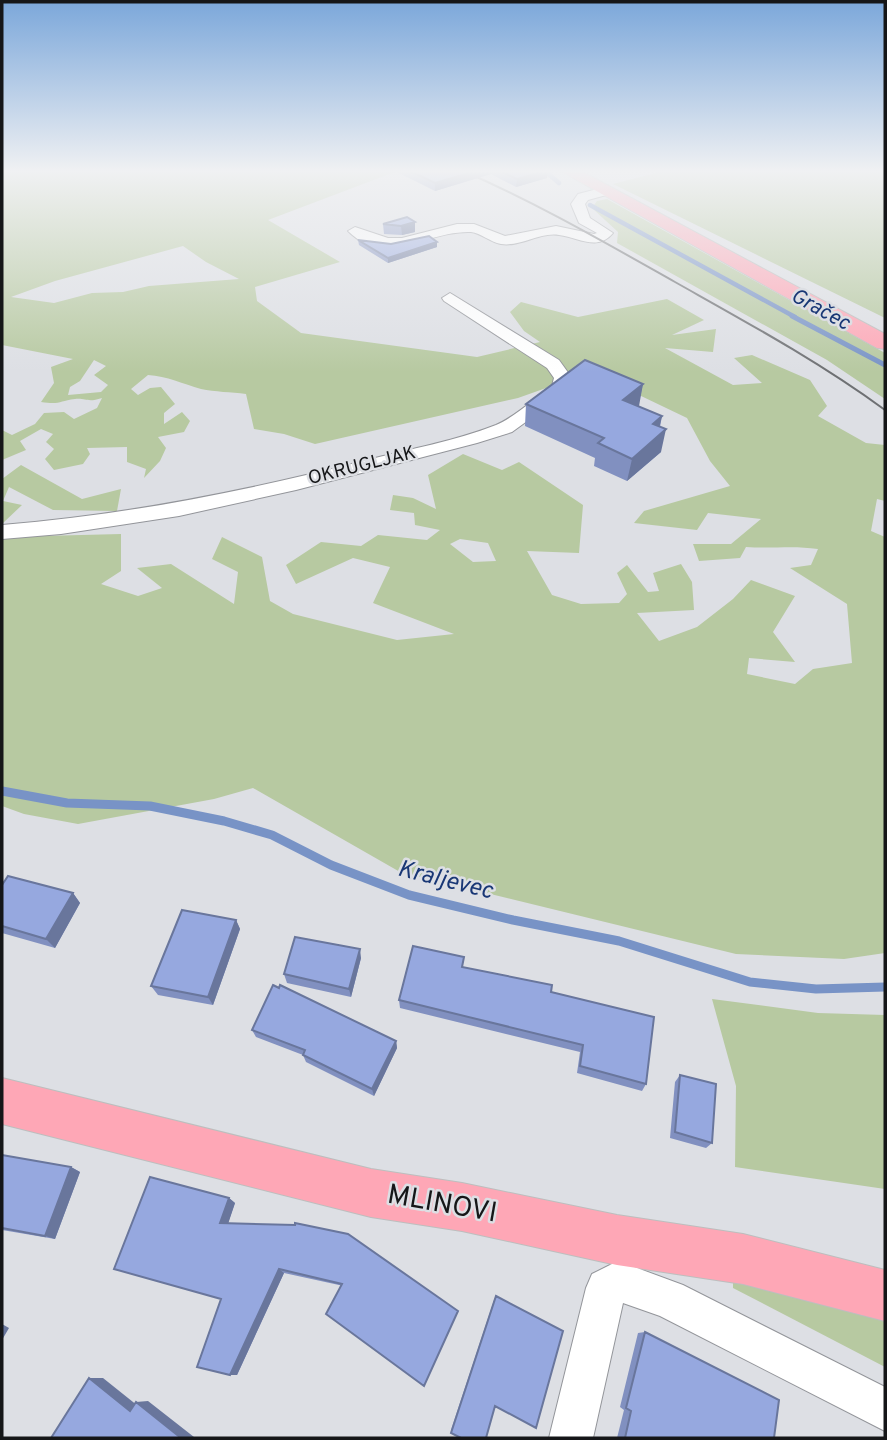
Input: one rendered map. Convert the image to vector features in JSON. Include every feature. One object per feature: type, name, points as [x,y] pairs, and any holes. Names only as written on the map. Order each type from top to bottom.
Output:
[{"type":"main road","points":[[690,237],[885,343]]},
{"type":"main road","name":"MLINOVI","points":[[2,1101],[371,1193],[462,1207],[617,1240],[743,1259],[885,1296]]},
{"type":"street","points":[[365,237],[373,242],[388,244],[424,237]]},
{"type":"street","points":[[494,237],[501,240],[517,237]]},
{"type":"street","points":[[581,237],[600,237]]},
{"type":"street","name":"OKRUGLJAK","points":[[2,532],[118,518],[208,503],[470,439],[505,428],[561,388],[563,378],[553,364],[450,299]]},
{"type":"street","points":[[571,1438],[606,1288],[618,1281],[669,1299],[885,1409]]},
{"type":"green space","points":[[2,237],[297,237],[340,262],[255,287],[257,301],[301,333],[477,357],[540,342],[524,331],[510,312],[521,302],[578,317],[667,299],[704,320],[672,335],[716,329],[713,352],[665,348],[733,385],[762,383],[734,358],[752,355],[810,380],[827,406],[818,416],[866,443],[885,445],[885,501],[877,499],[871,531],[885,537],[885,953],[844,959],[736,954],[400,872],[253,788],[214,799],[78,824],[24,814],[2,806],[2,537],[121,534],[121,571],[101,584],[138,596],[162,588],[137,568],[171,564],[234,604],[238,572],[212,559],[222,537],[262,557],[270,601],[293,614],[397,640],[454,634],[373,603],[390,567],[353,558],[296,584],[286,565],[321,542],[361,546],[378,535],[427,540],[440,530],[415,525],[414,513],[390,510],[393,495],[413,498],[436,509],[428,475],[463,454],[502,470],[519,462],[583,505],[579,553],[527,551],[552,595],[581,604],[619,603],[627,594],[617,573],[627,565],[648,592],[659,591],[653,573],[681,564],[692,582],[694,610],[637,613],[659,641],[697,627],[733,599],[751,580],[795,596],[773,632],[795,662],[749,658],[747,674],[795,684],[813,669],[852,663],[847,604],[790,568],[811,565],[818,549],[746,547],[740,558],[699,561],[693,544],[731,544],[761,519],[708,513],[697,530],[634,523],[644,511],[730,486],[710,461],[687,418],[591,372],[518,398],[315,444],[284,434],[254,429],[246,394],[201,389],[148,375],[131,389],[138,395],[150,388],[161,387],[175,404],[164,413],[164,424],[182,412],[190,421],[184,432],[158,437],[166,448],[160,461],[144,478],[146,469],[127,462],[127,447],[87,448],[90,454],[83,464],[54,470],[45,459],[54,449],[46,442],[53,434],[41,429],[20,441],[26,450],[2,460],[2,430],[12,435],[35,424],[44,413],[64,412],[74,419],[97,408],[102,398],[41,402],[54,383],[51,367],[73,359],[2,345]],"holes":[[[183,246],[206,262],[239,279],[92,293],[54,303],[11,297],[55,281]],[[94,360],[106,366],[94,375],[108,385],[101,392],[68,395],[70,387],[80,381]],[[460,539],[488,543],[496,561],[473,562],[450,544]]]},
{"type":"green space","points":[[618,237],[676,237],[885,353],[885,399],[827,360],[617,243]]},
{"type":"green space","points":[[721,237],[885,237],[885,318]]},
{"type":"green space","points":[[21,465],[82,499],[121,489],[117,511],[53,510],[9,487],[3,501],[22,505],[2,524],[2,479]]},
{"type":"green space","points":[[712,999],[818,1013],[885,1015],[885,1189],[735,1167],[736,1086]]},
{"type":"green space","points":[[733,1277],[885,1320],[885,1367],[733,1288]]},
{"type":"building","points":[[423,237],[431,237],[437,242],[388,258],[358,240],[391,244]]},
{"type":"building","points":[[585,360],[643,384],[623,400],[662,416],[653,424],[666,429],[632,459],[598,443],[604,438],[526,404]]},
{"type":"building","points":[[8,876],[73,893],[46,939],[2,926],[2,885]]},
{"type":"building","points":[[182,910],[236,920],[208,997],[151,986]]},
{"type":"building","points":[[295,937],[360,949],[349,989],[284,974]]},
{"type":"building","points":[[413,946],[464,957],[462,967],[552,985],[551,992],[654,1017],[646,1084],[580,1066],[583,1045],[399,1000]]},
{"type":"building","points":[[273,985],[279,988],[280,985],[396,1041],[372,1089],[303,1055],[305,1050],[252,1030]]},
{"type":"building","points":[[680,1075],[716,1084],[712,1143],[675,1132]]},
{"type":"building","points":[[2,1155],[71,1167],[45,1236],[2,1228]]},
{"type":"building","points":[[150,1177],[229,1198],[220,1223],[295,1223],[348,1234],[458,1311],[424,1386],[326,1314],[342,1284],[279,1269],[230,1375],[197,1367],[221,1299],[114,1269]]},
{"type":"building","points":[[496,1296],[563,1331],[536,1428],[495,1406],[486,1438],[461,1438],[451,1433]]},
{"type":"building","points":[[645,1332],[779,1400],[774,1438],[625,1438],[631,1411],[626,1408]]},
{"type":"building","points":[[89,1378],[130,1411],[136,1402],[181,1438],[51,1438]]},
{"type":"waterway","name":"Gračec","points":[[649,237],[795,317]]},
{"type":"waterway","name":"Gračec","points":[[792,316],[885,365]]},
{"type":"waterway","name":"Kraljevec","points":[[2,791],[67,803],[150,806],[224,821],[272,835],[331,865],[409,895],[513,920],[619,941],[750,982],[816,989],[885,987]]},
{"type":"tram line","points":[[594,237],[808,359],[885,410]]}]
